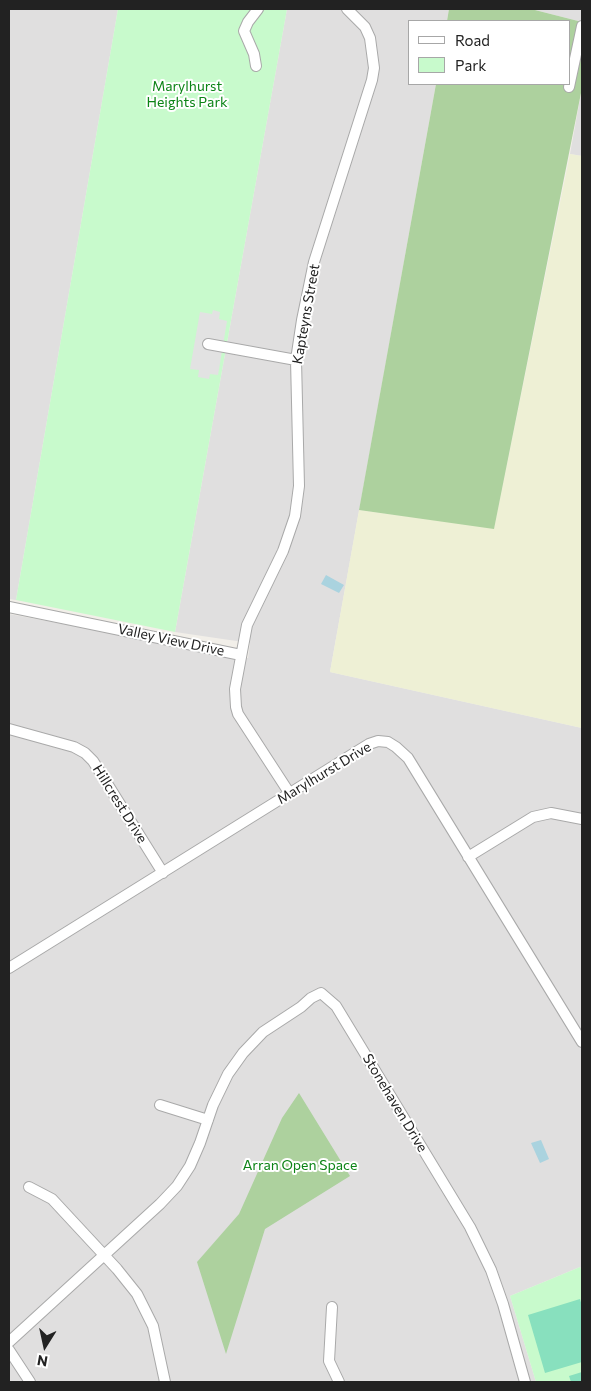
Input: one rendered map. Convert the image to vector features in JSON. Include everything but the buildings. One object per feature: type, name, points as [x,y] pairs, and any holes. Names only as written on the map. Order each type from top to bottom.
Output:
[{"type":"street","points":[[256,66],[254,54],[244,31],[258,9]]},
{"type":"street","name":"Kapteyns Street","points":[[241,655],[247,625],[283,551],[295,516],[298,486],[296,360],[314,262],[369,91],[374,68],[372,48],[365,27],[347,9]]},
{"type":"street","points":[[571,78],[582,26]]},
{"type":"street","points":[[208,344],[296,360]]},
{"type":"street","name":"Valley View Drive","points":[[9,607],[241,655],[235,689],[238,714],[290,794]]},
{"type":"street","name":"Hillcrest Drive","points":[[9,729],[74,747],[85,753],[93,761],[163,873]]},
{"type":"street","name":"Marylhurst Drive","points":[[9,968],[369,744],[378,741],[388,742],[408,758],[582,1042]]},
{"type":"street","points":[[468,857],[533,817],[551,813],[582,819]]},
{"type":"street","name":"Stonehaven Drive","points":[[9,1342],[160,1204],[176,1186],[198,1148],[228,1074],[243,1053],[263,1032],[321,993],[328,998],[340,1013],[470,1227],[491,1270],[503,1304],[525,1382]]},
{"type":"street","points":[[160,1106],[208,1120]]},
{"type":"street","points":[[30,1187],[52,1199],[131,1285],[144,1305],[153,1326],[165,1382]]},
{"type":"street","points":[[332,1307],[329,1361],[339,1382]]},
{"type":"street","points":[[9,1350],[30,1382]]},
{"type":"shaded area","points":[[9,9],[118,9],[16,600],[9,599]]},
{"type":"shaded area","points":[[287,9],[449,9],[447,20],[408,20],[408,85],[436,85],[330,672],[582,728],[582,1271],[580,1267],[510,1296],[536,1382],[9,1382],[9,614],[248,658],[250,643],[175,632]]},
{"type":"shaded area","points":[[531,9],[582,9],[582,22]]},
{"type":"shaded area","points":[[582,88],[582,156],[570,154]]},
{"type":"shaded area","points":[[213,310],[220,312],[219,319],[227,321],[218,375],[210,374],[209,379],[198,377],[199,370],[190,369],[200,312],[212,314]]},
{"type":"green space","name":"Marylhurst Heights Park","points":[[118,9],[287,9],[175,632],[16,600]]},
{"type":"green space","points":[[449,9],[531,9],[582,22],[582,88],[494,529],[359,510],[436,85],[571,85],[571,20],[447,20]]},
{"type":"green space","points":[[570,154],[582,156],[582,728],[330,672],[359,510],[494,528]]},
{"type":"green space","name":"Arran Open Space","points":[[299,1093],[350,1176],[265,1229],[226,1354],[197,1262],[239,1214],[282,1118]]},
{"type":"green space","points":[[580,1267],[582,1271],[582,1382],[536,1382],[510,1296]]},
{"type":"green space","points":[[580,1299],[582,1306],[582,1362],[545,1373],[528,1315]]},
{"type":"green space","points":[[582,1372],[582,1382],[571,1382],[569,1376]]},
{"type":"water","points":[[326,575],[344,585],[339,593],[321,584]]},
{"type":"water","points":[[541,1140],[549,1159],[540,1163],[531,1143]]}]
